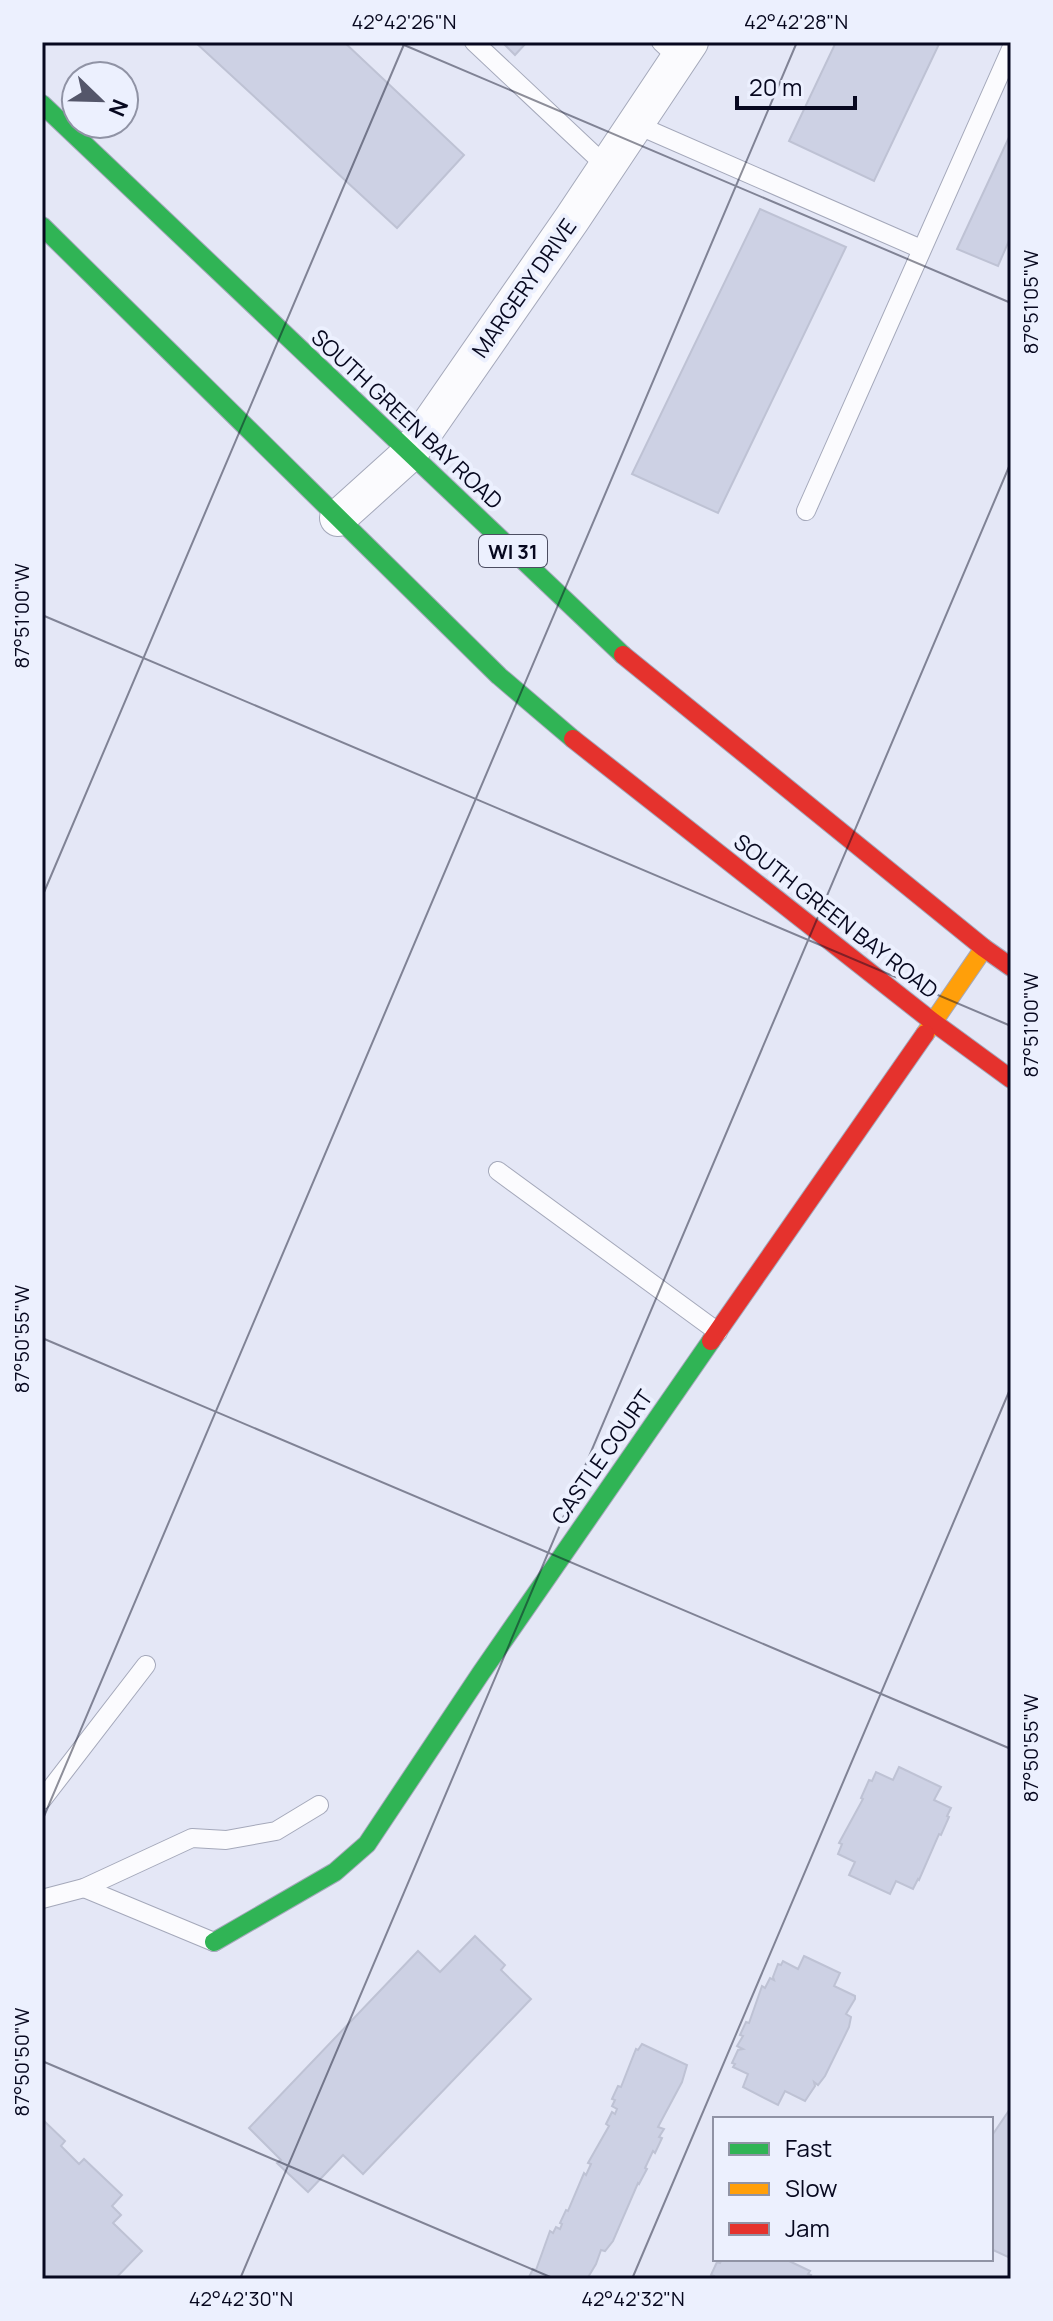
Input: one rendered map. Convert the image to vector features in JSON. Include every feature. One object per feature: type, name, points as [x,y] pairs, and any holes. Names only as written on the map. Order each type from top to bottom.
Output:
[{"type":"main road","name":"SOUTH GREEN BAY ROAD","points":[[42,104],[630,662],[1011,967]]},
{"type":"main road","name":"SOUTH GREEN BAY ROAD","points":[[42,226],[499,676],[606,767],[933,1022],[1011,1079]]},
{"type":"main road","name":"CASTLE COURT","points":[[214,1942],[335,1872],[367,1844],[481,1673],[984,948]]},
{"type":"street","name":"MARGERY DRIVE","points":[[338,518],[409,454],[607,167],[677,48]]},
{"type":"lane","points":[[474,42],[607,167]]},
{"type":"lane","points":[[806,511],[1011,49]]},
{"type":"lane","points":[[635,124],[921,249]]},
{"type":"lane","points":[[498,1171],[718,1332]]},
{"type":"lane","points":[[42,1800],[146,1665]]},
{"type":"lane","points":[[42,1899],[84,1888],[192,1838],[226,1840],[276,1831],[319,1805]]},
{"type":"lane","points":[[84,1888],[214,1942]]},
{"type":"building","points":[[195,42],[344,42],[464,155],[397,228]]},
{"type":"building","points":[[502,42],[527,42],[515,55]]},
{"type":"building","points":[[836,42],[940,42],[874,181],[789,141]]},
{"type":"building","points":[[1011,133],[1011,236],[998,266],[957,249]]},
{"type":"building","points":[[760,209],[846,247],[718,513],[632,474]]},
{"type":"building","points":[[899,1767],[941,1787],[934,1800],[951,1808],[941,1835],[913,1889],[896,1881],[890,1894],[849,1875],[855,1862],[838,1854],[842,1844],[839,1843],[863,1799],[869,1780],[872,1781],[876,1772],[893,1780]]},
{"type":"building","points":[[475,1936],[505,1965],[501,1970],[531,1999],[363,2174],[343,2155],[308,2192],[277,2163],[281,2160],[249,2128],[418,1951],[440,1972]]},
{"type":"building","points":[[804,1956],[840,1973],[834,1986],[855,1996],[855,1999],[846,2014],[851,2017],[849,2027],[825,2076],[818,2085],[814,2082],[815,2086],[805,2101],[785,2091],[778,2105],[743,2087],[748,2074],[733,2067],[735,2064],[732,2063],[738,2050],[743,2049],[737,2046],[743,2036],[740,2035],[746,2022],[749,2023],[762,1986],[765,1988],[770,1978],[774,1980],[778,1964],[781,1965],[783,1961],[798,1969]]},
{"type":"building","points":[[642,2044],[687,2065],[682,2082],[658,2127],[664,2129],[659,2137],[662,2138],[655,2153],[653,2151],[613,2241],[605,2251],[601,2250],[587,2279],[528,2279],[533,2269],[536,2270],[550,2231],[553,2233],[556,2227],[560,2229],[566,2210],[591,2164],[588,2163],[609,2126],[606,2124],[617,2109],[612,2106],[615,2100],[612,2099],[618,2086],[621,2087],[636,2049]]},
{"type":"building","points":[[1010,2109],[1011,2249],[1008,2257],[993,2250],[993,2134]]},
{"type":"building","points":[[42,2119],[65,2141],[61,2146],[79,2164],[84,2159],[122,2195],[112,2206],[121,2215],[113,2223],[142,2251],[115,2279],[42,2279]]},
{"type":"building","points":[[789,2261],[810,2271],[808,2274],[811,2275],[809,2279],[713,2279],[711,2275],[717,2262]]},
{"type":"traffic: fast","points":[[42,104],[623,655]]},
{"type":"traffic: fast","points":[[42,226],[499,676],[573,739]]},
{"type":"traffic: fast","points":[[214,1942],[335,1872],[367,1844],[481,1673],[711,1341]]},
{"type":"traffic: slow","points":[[925,1034],[984,948]]},
{"type":"traffic: jam","points":[[623,655],[1011,967]]},
{"type":"traffic: jam","points":[[573,739],[933,1022],[1011,1079]]},
{"type":"traffic: jam","points":[[711,1341],[925,1034]]}]
